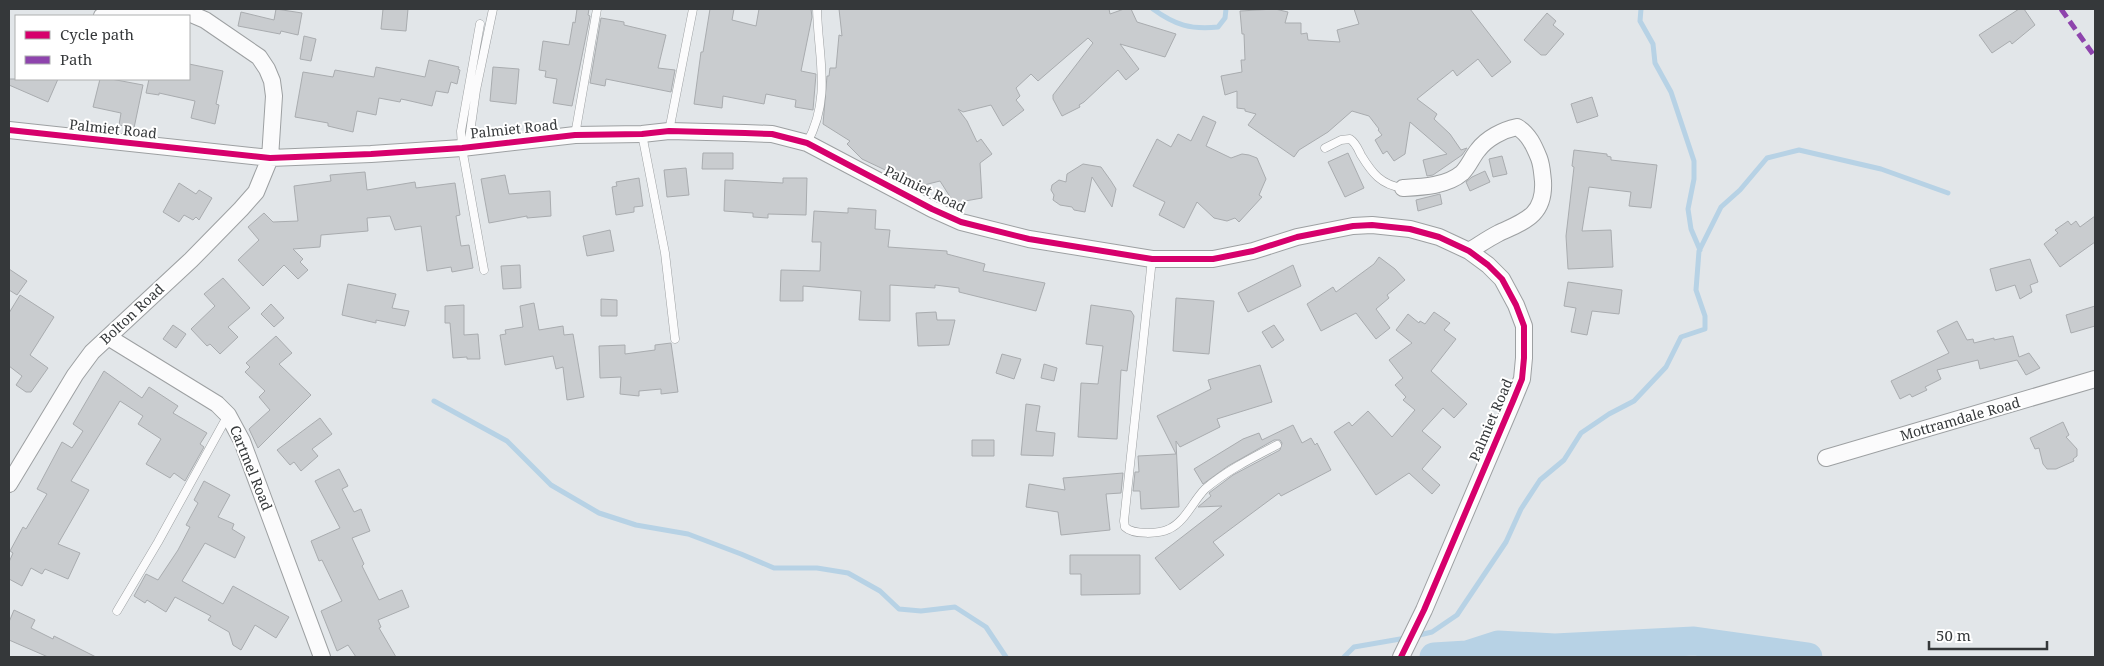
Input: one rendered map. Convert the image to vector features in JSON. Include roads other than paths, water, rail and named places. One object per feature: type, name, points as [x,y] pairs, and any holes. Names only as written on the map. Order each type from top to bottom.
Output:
[{"type":"street","name":"Bolton Road","points":[[9,484],[75,375],[92,352],[191,260],[241,209],[256,192],[270,158],[274,96],[272,81],[267,69],[258,57],[205,20],[191,14],[177,11],[122,12],[107,15]]},
{"type":"street","points":[[1402,188],[1421,187],[1450,180],[1462,173],[1478,149],[1492,137],[1517,127],[1524,131],[1530,139],[1542,165],[1543,186],[1538,210],[1531,217],[1489,238],[1469,251]]},
{"type":"street","name":"Palmiet Road","points":[[9,130],[270,158],[371,154],[464,147],[575,135],[642,134],[669,131],[772,134],[806,142],[932,209],[961,222],[1030,239],[1152,259],[1212,259],[1252,251],[1297,237],[1330,230],[1372,226],[1410,229],[1432,235],[1469,251],[1488,265],[1502,279],[1516,305],[1524,326],[1524,358],[1522,379],[1424,610],[1401,657]]},
{"type":"street","name":"Cartmel Road","points":[[108,337],[204,395],[228,415],[242,441],[322,657]]},
{"type":"street","name":"Mottramdale Road","points":[[1826,458],[2095,379]]},
{"type":"lane","points":[[464,147],[493,9]]},
{"type":"lane","points":[[575,135],[598,9]]},
{"type":"lane","points":[[669,131],[693,9]]},
{"type":"lane","points":[[806,142],[815,127],[821,102],[823,72],[817,9]]},
{"type":"lane","points":[[480,24],[461,131],[484,270]]},
{"type":"lane","points":[[642,134],[665,253],[676,339]]},
{"type":"lane","points":[[1325,148],[1341,140],[1350,139],[1356,144],[1366,162],[1380,180],[1394,187],[1402,188]]},
{"type":"lane","points":[[1152,259],[1124,521],[1125,527],[1133,532],[1162,532],[1168,530],[1178,522],[1206,489],[1244,462],[1277,445]]},
{"type":"lane","points":[[117,611],[158,542],[228,415]]},
{"type":"waterway","points":[[1153,9],[1176,23],[1200,28],[1218,27],[1225,18],[1226,9]]},
{"type":"waterway","points":[[1641,9],[1640,21],[1653,44],[1655,63],[1671,92],[1694,161],[1694,179],[1688,209],[1691,229],[1700,250]]},
{"type":"waterway","points":[[1415,636],[1432,632],[1457,615],[1506,542],[1521,509],[1540,480],[1564,460],[1581,433],[1609,414],[1634,401],[1666,367],[1681,337],[1705,329],[1705,316],[1696,290],[1699,251],[1721,207],[1740,190],[1767,158],[1799,150],[1881,169],[1948,193]]},
{"type":"waterway","points":[[434,401],[507,441],[551,485],[599,513],[636,525],[688,534],[774,568],[817,568],[848,573],[880,591],[899,609],[921,611],[955,607],[986,627],[1006,657]]},
{"type":"waterway","points":[[1344,657],[1354,647],[1406,638]]},
{"type":"waterway","points":[[1434,657],[1467,655],[1498,645],[1555,648],[1694,641],[1808,657]]}]
